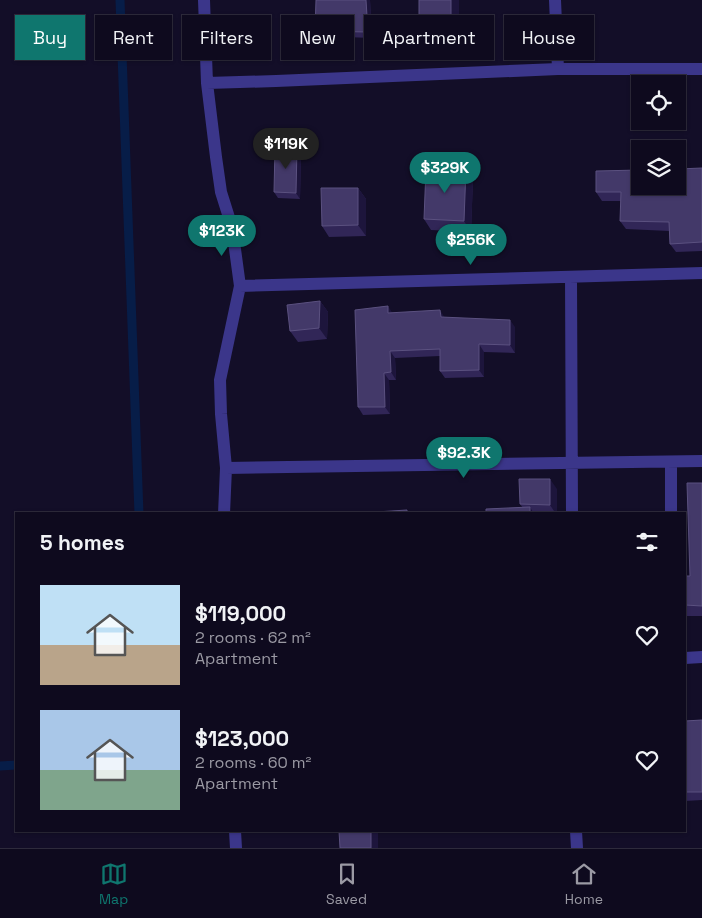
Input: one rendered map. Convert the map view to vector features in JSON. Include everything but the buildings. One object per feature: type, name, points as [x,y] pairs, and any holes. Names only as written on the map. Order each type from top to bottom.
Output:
[{"type":"street","points":[[204,0],[207,82],[221,192],[232,228],[240,286],[220,380],[226,468],[224,512]]},
{"type":"street","points":[[555,0],[558,69]]},
{"type":"street","points":[[207,82],[276,81],[558,69],[702,69]]},
{"type":"street","points":[[240,286],[702,273]]},
{"type":"street","points":[[571,277],[572,512]]},
{"type":"street","points":[[226,468],[702,461]]},
{"type":"street","points":[[671,462],[671,512]]},
{"type":"street","points":[[686,658],[702,657]]},
{"type":"street","points":[[235,832],[236,848]]},
{"type":"street","points":[[576,832],[577,848]]},
{"type":"waterway","points":[[120,0],[139,512]]},
{"type":"waterway","points":[[0,766],[15,765]]}]
